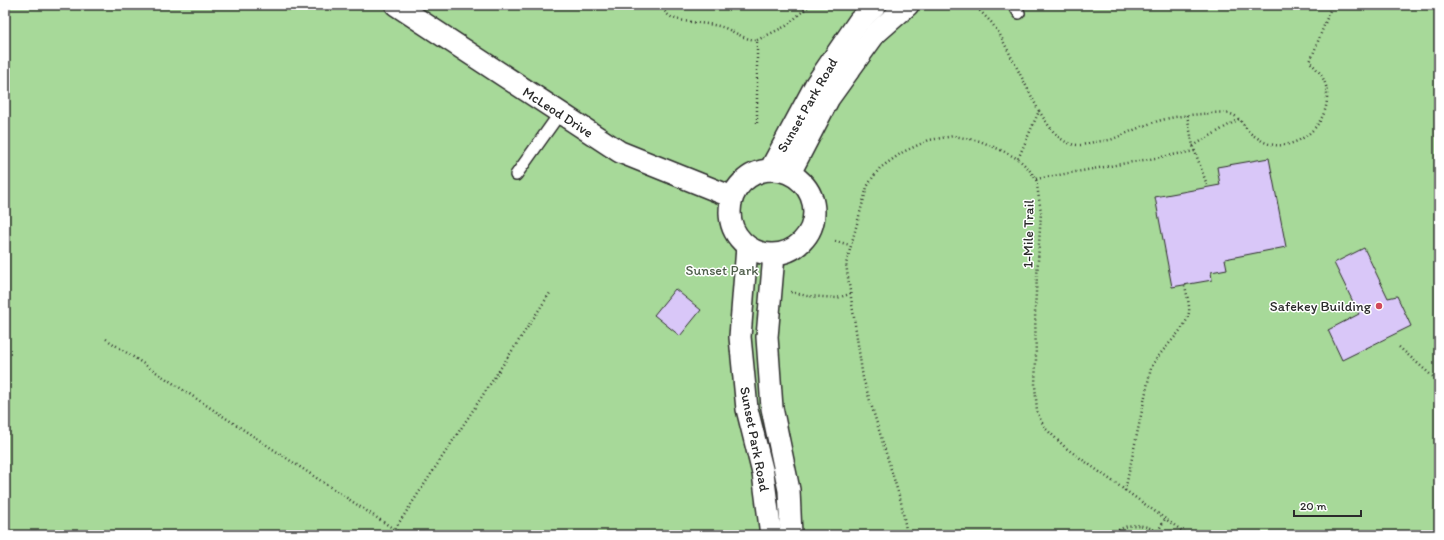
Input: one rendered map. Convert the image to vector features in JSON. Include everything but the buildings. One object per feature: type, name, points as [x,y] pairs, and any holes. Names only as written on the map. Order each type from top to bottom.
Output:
[{"type":"street","name":"McLeod Drive","points":[[396,5],[620,152],[732,197]]},
{"type":"street","name":"Sunset Park Road","points":[[780,172],[816,84],[859,20],[876,5]]},
{"type":"street","name":"Sunset Park Road","points":[[780,172],[829,98],[875,34],[908,5]]},
{"type":"street","points":[[774,255],[760,253],[747,248],[737,238],[731,225],[729,211],[732,197],[739,185],[750,176],[763,170],[780,172]]},
{"type":"street","name":"Sunset Park Road","points":[[780,172],[801,181],[810,192],[814,206],[814,220],[809,233],[800,244],[788,252],[774,255],[767,337],[772,408],[789,490],[791,535]]},
{"type":"street","name":"Sunset Park Road","points":[[747,248],[740,337],[747,409],[762,473],[771,535]]},
{"type":"lane","points":[[516,174],[560,113]]},
{"type":"path","points":[[660,5],[667,14],[674,18],[717,26],[748,40],[757,40],[768,36],[786,26],[810,5]]},
{"type":"path","points":[[974,5],[991,22],[999,33],[1040,111],[1056,134],[1069,143],[1079,145],[1114,139],[1155,122],[1187,115],[1223,113],[1232,114],[1239,119],[1250,133],[1263,141],[1277,145],[1290,144],[1302,138],[1314,130],[1320,122],[1327,107],[1327,93],[1324,77],[1310,62],[1332,5]]},
{"type":"path","points":[[757,40],[757,124]]},
{"type":"path","points":[[1018,159],[1040,111]]},
{"type":"path","points":[[1187,115],[1193,146],[1206,186]]},
{"type":"path","points":[[1193,146],[1239,119]]},
{"type":"path","points":[[907,535],[901,502],[863,378],[846,264],[867,187],[873,177],[880,168],[903,152],[929,140],[954,136],[980,141],[1003,150],[1018,159],[1028,168],[1036,179],[1195,151]]},
{"type":"path","name":"1-Mile Trail","points":[[1036,179],[1041,212],[1035,309],[1035,385],[1038,411],[1041,421],[1046,429],[1066,448],[1188,535]]},
{"type":"path","points":[[835,241],[850,245]]},
{"type":"path","points":[[1125,491],[1151,368],[1154,361],[1183,326],[1189,312],[1185,285]]},
{"type":"path","points":[[391,535],[550,293]]},
{"type":"path","points":[[796,293],[807,296],[837,298],[850,294]]},
{"type":"path","points":[[106,338],[403,535]]},
{"type":"path","points":[[1399,347],[1439,382]]},
{"type":"path","points":[[1158,532],[1165,519]]},
{"type":"path","points":[[1112,535],[1127,526],[1140,525],[1153,528],[1163,535]]},
{"type":"green space","name":"Sunset Park","points":[[5,5],[1439,5],[1439,535],[5,535]]},
{"type":"place","name":"Safekey Building","points":[[1379,306]]}]
